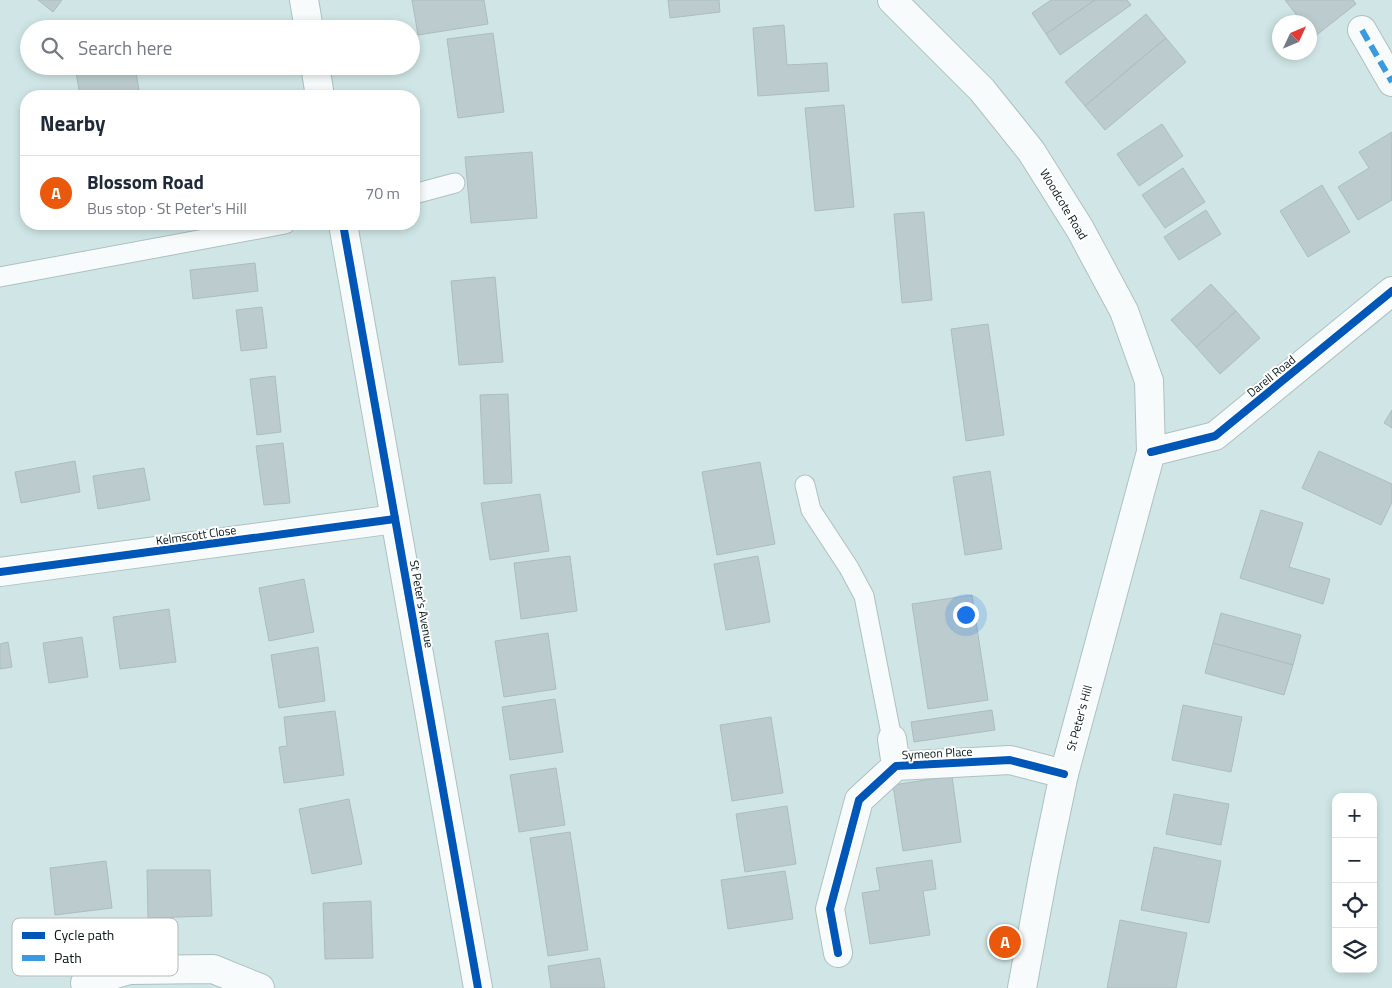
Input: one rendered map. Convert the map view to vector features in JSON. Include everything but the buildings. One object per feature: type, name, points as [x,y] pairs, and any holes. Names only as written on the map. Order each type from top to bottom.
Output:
[{"type":"street","points":[[304,0],[307,20]]},
{"type":"street","name":"Woodcote Road","points":[[892,0],[982,90],[1031,151],[1080,229],[1124,311],[1149,381],[1151,452]]},
{"type":"street","points":[[1362,30],[1392,82]]},
{"type":"street","points":[[316,75],[319,90]]},
{"type":"street","name":"St Peter's Avenue","points":[[343,230],[478,988]]},
{"type":"street","name":"Darell Road","points":[[1151,452],[1215,436],[1392,291]]},
{"type":"street","name":"St Peter's Hill","points":[[1022,988],[1064,774],[1151,452]]},
{"type":"street","name":"Kelmscott Close","points":[[0,572],[396,519]]},
{"type":"street","name":"Symeon Place","points":[[892,739],[896,766]]},
{"type":"street","name":"Symeon Place","points":[[838,953],[830,909],[859,800],[896,766],[1010,760],[1064,774]]},
{"type":"street","points":[[178,969],[213,969],[260,988]]},
{"type":"street","points":[[86,984],[111,976]]},
{"type":"lane","points":[[420,192],[455,183]]},
{"type":"lane","points":[[0,277],[253,230]]},
{"type":"lane","points":[[805,485],[811,510],[849,568],[864,596],[892,739]]},
{"type":"marked path","points":[[1362,30],[1392,82]]},
{"type":"cycle path","points":[[344,230],[478,988]]},
{"type":"cycle path","points":[[1151,452],[1215,436],[1392,291]]},
{"type":"cycle path","points":[[0,572],[395,519]]},
{"type":"cycle path","points":[[838,953],[830,909],[859,800],[896,766],[1010,760],[1064,774]]},
{"type":"place","name":"Blossom Road","points":[[1005,942]]}]
